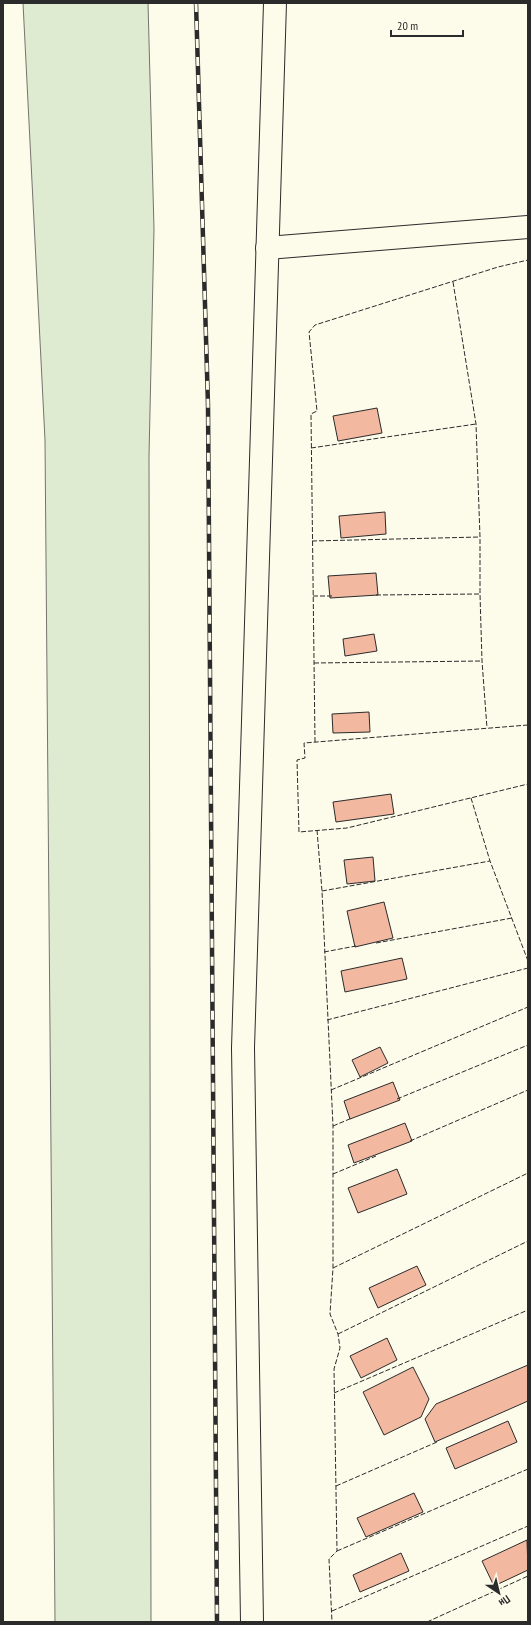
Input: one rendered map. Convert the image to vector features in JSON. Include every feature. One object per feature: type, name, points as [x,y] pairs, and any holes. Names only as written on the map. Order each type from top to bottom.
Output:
[{"type":"street","points":[[252,1622],[243,1048],[275,3]]},
{"type":"street","points":[[267,248],[528,227]]},
{"type":"green space","points":[[23,3],[148,3],[154,229],[149,456],[151,1622],[55,1622],[45,440]]},
{"type":"building","points":[[377,408],[382,433],[338,441],[333,416]]},
{"type":"building","points":[[385,512],[386,534],[341,538],[339,516]]},
{"type":"building","points":[[376,573],[378,595],[330,598],[328,576]]},
{"type":"building","points":[[374,634],[377,651],[345,656],[343,639]]},
{"type":"building","points":[[369,712],[370,732],[333,733],[332,714]]},
{"type":"building","points":[[391,794],[394,814],[336,822],[333,802]]},
{"type":"building","points":[[373,857],[375,881],[347,884],[344,860]]},
{"type":"building","points":[[384,902],[393,938],[355,947],[347,911]]},
{"type":"building","points":[[402,958],[407,979],[345,992],[341,971]]},
{"type":"building","points":[[380,1047],[388,1063],[360,1077],[352,1060]]},
{"type":"building","points":[[393,1082],[400,1100],[350,1119],[344,1101]]},
{"type":"building","points":[[405,1123],[412,1141],[354,1163],[348,1145]]},
{"type":"building","points":[[397,1169],[407,1194],[358,1213],[348,1188]]},
{"type":"building","points":[[417,1266],[426,1285],[378,1308],[369,1288]]},
{"type":"building","points":[[387,1338],[397,1360],[361,1378],[350,1356]]},
{"type":"building","points":[[528,1365],[528,1401],[435,1442],[425,1419],[436,1404]]},
{"type":"building","points":[[413,1367],[429,1399],[421,1417],[384,1435],[363,1392]]},
{"type":"building","points":[[508,1421],[517,1442],[455,1469],[446,1448]]},
{"type":"building","points":[[414,1493],[423,1512],[366,1537],[357,1518]]},
{"type":"building","points":[[527,1540],[528,1570],[494,1586],[482,1561]]},
{"type":"building","points":[[401,1553],[409,1571],[360,1592],[353,1575]]},
{"type":"railway","points":[[196,3],[208,405],[217,1622]]},
{"type":"fence","points":[[315,742],[311,414],[317,411],[309,332],[315,325],[498,267],[528,260]]},
{"type":"fence","points":[[453,282],[476,424],[482,661],[487,728]]},
{"type":"fence","points":[[311,448],[476,424]]},
{"type":"fence","points":[[312,541],[480,537]]},
{"type":"fence","points":[[376,595],[480,594]]},
{"type":"fence","points":[[313,596],[332,596]]},
{"type":"fence","points":[[314,663],[482,661]]},
{"type":"fence","points":[[528,725],[304,743],[305,758],[297,760],[299,832],[347,828],[528,784]]},
{"type":"fence","points":[[471,798],[490,861],[528,961]]},
{"type":"fence","points":[[317,830],[322,891],[333,1126],[333,1268],[330,1314],[338,1334],[340,1348],[334,1369],[337,1551],[329,1559],[332,1622]]},
{"type":"fence","points":[[322,891],[490,861]]},
{"type":"fence","points":[[376,943],[512,918]]},
{"type":"fence","points":[[324,952],[356,946]]},
{"type":"fence","points":[[327,1020],[528,968]]},
{"type":"fence","points":[[331,1090],[528,1007]]},
{"type":"fence","points":[[397,1099],[528,1045]]},
{"type":"fence","points":[[410,1141],[528,1090]]},
{"type":"fence","points":[[333,1126],[352,1118]]},
{"type":"fence","points":[[333,1174],[376,1156]]},
{"type":"fence","points":[[333,1268],[528,1173]]},
{"type":"fence","points":[[338,1334],[528,1241]]},
{"type":"fence","points":[[334,1393],[528,1310]]},
{"type":"fence","points":[[336,1486],[437,1442]]},
{"type":"fence","points":[[337,1551],[528,1469]]},
{"type":"fence","points":[[332,1611],[528,1526]]},
{"type":"fence","points":[[427,1622],[528,1576]]}]
